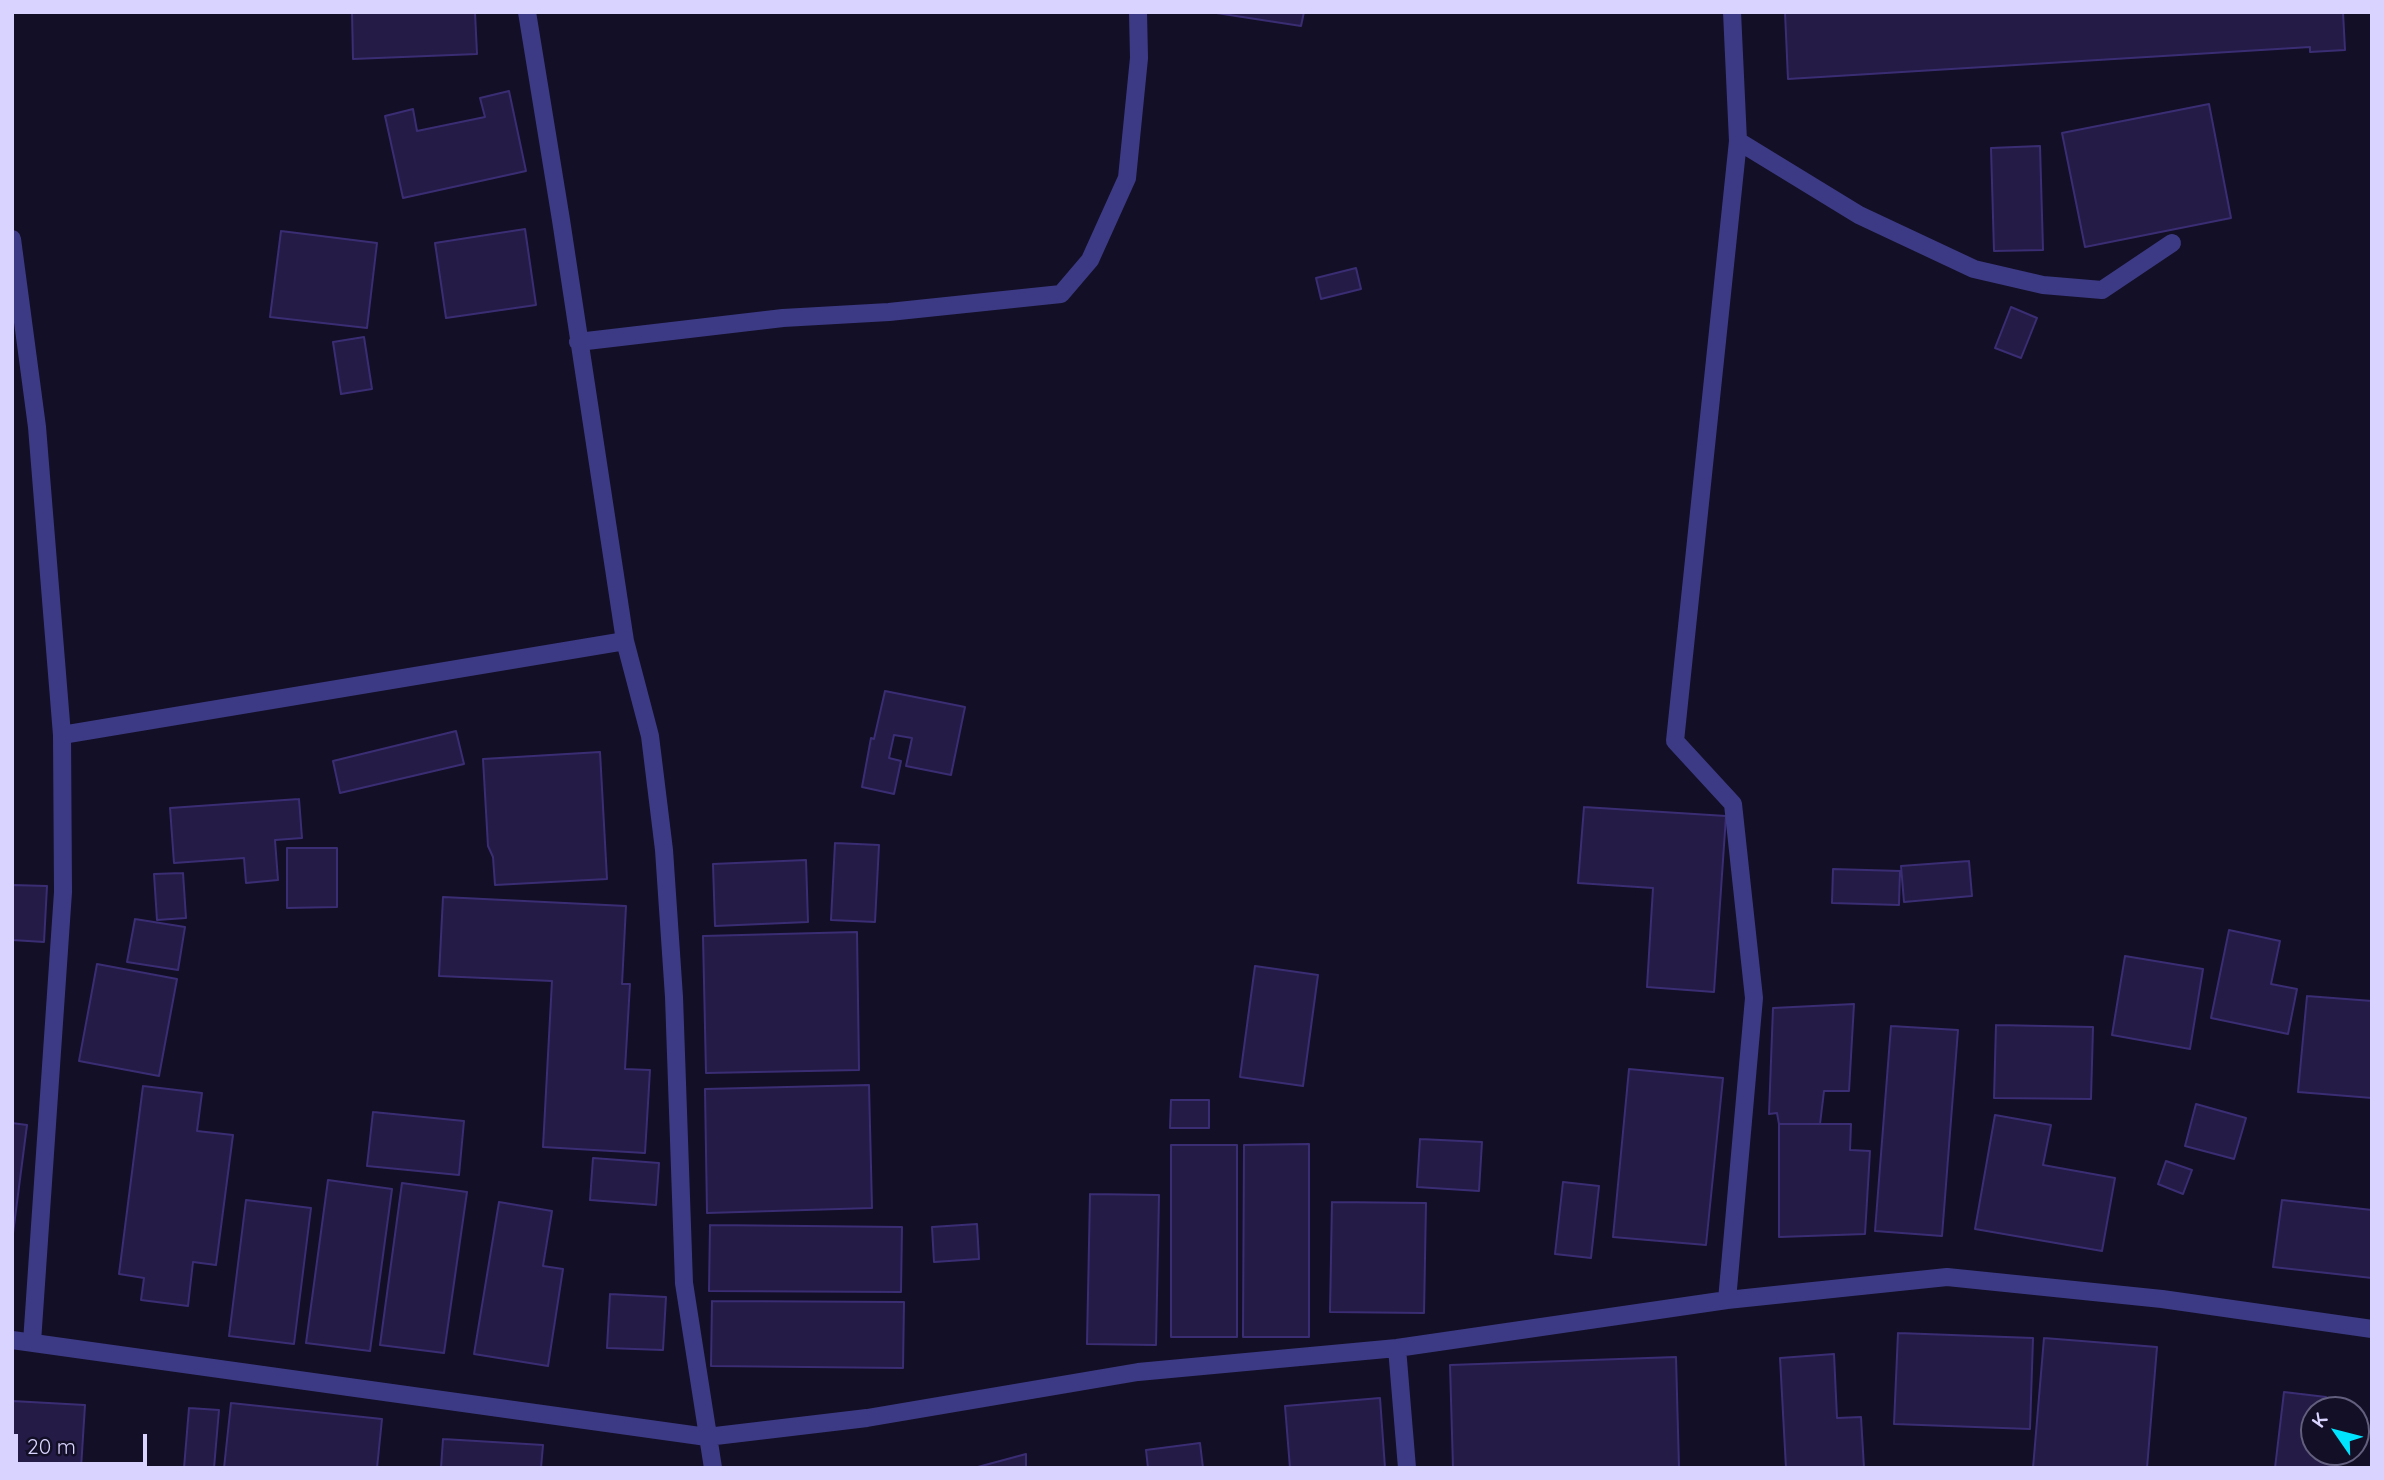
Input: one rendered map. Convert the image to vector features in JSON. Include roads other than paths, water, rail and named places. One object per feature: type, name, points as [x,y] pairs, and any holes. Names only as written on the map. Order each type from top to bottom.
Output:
[{"type":"street","points":[[527,12],[625,641],[650,736],[664,850],[674,998],[684,1283],[713,1468]]},
{"type":"street","points":[[578,342],[783,318],[889,312],[1061,294],[1090,260],[1127,178],[1139,58],[1138,12]]},
{"type":"street","points":[[1727,1300],[1754,998],[1733,804],[1675,741],[1738,141],[1732,12]]},
{"type":"street","points":[[1738,141],[1859,215],[1973,269],[2043,285],[2102,290],[2172,243]]},
{"type":"street","points":[[12,239],[37,427],[62,736],[63,892],[32,1342]]},
{"type":"street","points":[[62,736],[625,641]]},
{"type":"street","points":[[12,1340],[707,1437],[867,1418],[1138,1372],[1397,1348],[1727,1300],[1947,1277],[2162,1299],[2372,1329]]},
{"type":"street","points":[[1397,1348],[1407,1468]]}]
